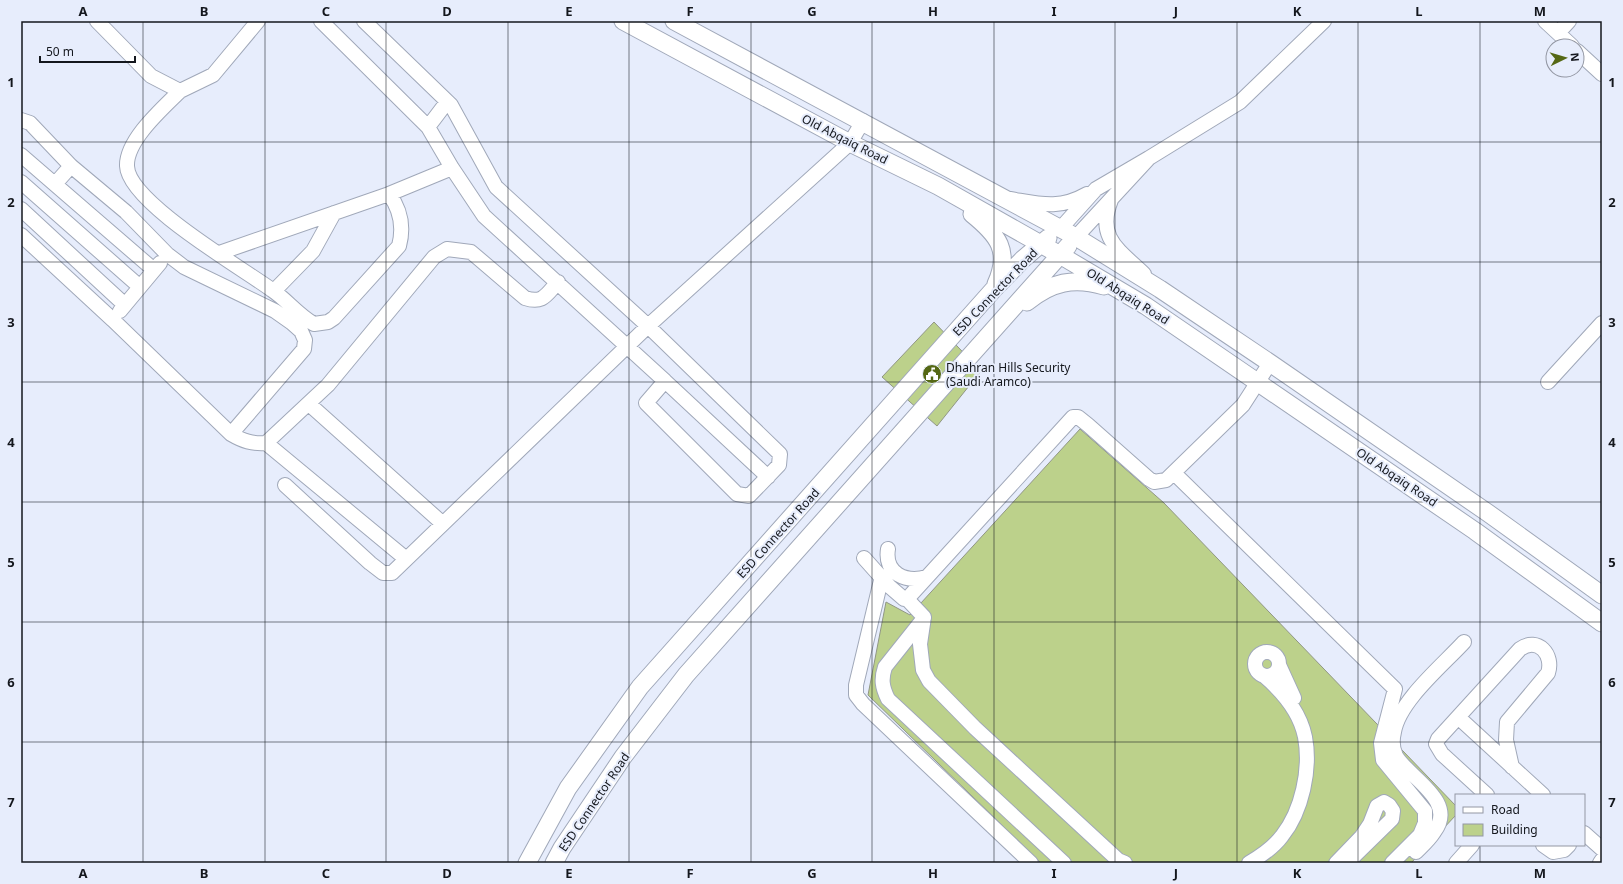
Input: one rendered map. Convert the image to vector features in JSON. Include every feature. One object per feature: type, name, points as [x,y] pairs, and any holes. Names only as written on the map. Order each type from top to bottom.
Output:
[{"type":"main road","name":"Old Abqaiq Road","points":[[623,21],[850,143],[938,186],[1060,254],[1125,294],[1258,382],[1475,531],[1602,623]]},
{"type":"main road","name":"Old Abqaiq Road","points":[[674,21],[1076,236],[1160,289],[1270,363],[1488,513],[1602,595]]},
{"type":"main road","points":[[938,186],[986,225],[996,236],[1001,246],[1003,258],[1002,271],[993,290]]},
{"type":"main road","name":"ESD Connector Road","points":[[527,863],[568,788],[640,687],[993,290],[1023,259],[1061,228]]},
{"type":"main road","name":"ESD Connector Road","points":[[554,863],[562,848],[623,757],[686,675],[1076,236]]},
{"type":"main road","points":[[995,327],[1040,291],[1059,284],[1076,281],[1088,282],[1102,285],[1125,294]]},
{"type":"main road","points":[[811,496],[830,513]]},
{"type":"street","points":[[97,21],[151,76],[180,91]]},
{"type":"street","points":[[258,21],[213,75],[180,91],[158,113],[139,136],[128,155],[127,167],[133,181],[143,195],[182,228],[274,291],[314,324],[328,322],[334,318],[399,246],[402,235],[400,214],[397,205],[390,194]]},
{"type":"street","points":[[321,21],[428,127],[452,168],[484,216],[628,346],[768,477]]},
{"type":"street","points":[[364,21],[447,102],[496,187],[648,326],[780,454],[779,464],[749,496],[737,494],[646,403],[665,381]]},
{"type":"street","points":[[1005,198],[1054,205],[1074,201],[1240,102],[1324,21]]},
{"type":"street","points":[[1545,21],[1563,38]]},
{"type":"street","points":[[1558,33],[1569,21]]},
{"type":"street","points":[[1585,58],[1602,74]]},
{"type":"street","points":[[428,127],[447,102]]},
{"type":"street","points":[[21,120],[30,124],[71,166],[126,212],[167,254],[190,270],[275,311],[301,332],[305,340],[304,349],[231,434]]},
{"type":"street","points":[[285,485],[370,563],[383,573],[392,573],[405,558],[648,326],[850,143],[863,121]]},
{"type":"street","points":[[21,155],[154,270]]},
{"type":"street","points":[[1076,236],[1148,158]]},
{"type":"street","points":[[55,184],[71,166]]},
{"type":"street","points":[[219,253],[390,194],[452,168]]},
{"type":"street","points":[[21,182],[140,288]]},
{"type":"street","points":[[1061,228],[1096,188]]},
{"type":"street","points":[[1113,196],[1106,217],[1107,234],[1112,244],[1160,289]]},
{"type":"street","points":[[40,199],[23,215],[125,305]]},
{"type":"street","points":[[274,291],[313,250],[334,213]]},
{"type":"street","points":[[21,235],[113,320],[231,434],[244,441],[266,443],[405,558]]},
{"type":"street","points":[[266,443],[328,385],[434,257],[447,250],[472,252],[525,298],[534,301],[542,300],[558,282]]},
{"type":"street","points":[[113,320],[167,254]]},
{"type":"street","points":[[1548,382],[1602,322]]},
{"type":"street","points":[[907,599],[1073,417],[1078,417],[1154,482],[1166,480],[1243,405],[1270,363]]},
{"type":"street","points":[[309,404],[442,523]]},
{"type":"street","points":[[1174,473],[1395,689],[1381,744],[1383,760],[1425,811],[1425,823],[1420,835],[1392,863]]},
{"type":"street","points":[[924,617],[864,558],[879,556],[888,549],[888,561],[896,574],[901,578],[920,579],[927,577]]},
{"type":"street","points":[[886,581],[856,686],[856,695],[863,704],[1031,863]]},
{"type":"street","points":[[886,581],[860,686],[861,694],[1041,863]]},
{"type":"street","points":[[924,617],[914,639],[889,676],[890,688],[895,696],[1072,863]]},
{"type":"street","points":[[924,617],[885,667],[882,677],[883,688],[888,698],[1064,863]]},
{"type":"street","points":[[924,617],[920,644],[923,670],[929,681],[980,733],[1118,860],[1125,863]]},
{"type":"street","points":[[914,639],[914,660],[917,675],[924,686],[1047,806],[1112,863]]},
{"type":"street","points":[[1406,863],[1435,832],[1440,819],[1440,806],[1435,798],[1396,756],[1392,745],[1394,730],[1409,700],[1464,642]]},
{"type":"street","points":[[1486,794],[1437,748],[1436,744],[1438,738],[1520,648],[1526,644],[1534,644],[1542,649],[1550,658],[1551,666],[1548,673],[1508,722],[1506,740],[1512,767]]},
{"type":"street","points":[[1249,863],[1264,854],[1282,836],[1299,804],[1307,770],[1305,737],[1298,718],[1279,688],[1255,668],[1255,663],[1260,654],[1265,652],[1275,655],[1278,666],[1288,688],[1308,724],[1313,752],[1313,779],[1300,820],[1279,850],[1262,863]]},
{"type":"street","points":[[1263,676],[1277,672],[1278,666]]},
{"type":"street","points":[[1458,717],[1542,794]]},
{"type":"street","points":[[1336,863],[1362,836],[1370,824],[1377,806],[1384,802],[1389,805],[1394,811],[1392,819],[1347,863]]},
{"type":"street","points":[[1585,834],[1602,849]]},
{"type":"street","points":[[1456,863],[1471,846]]},
{"type":"street","points":[[1544,846],[1553,852],[1564,850],[1569,846]]},
{"type":"building","name":"Dhahran Hills Security (Saudi Aramco)","points":[[934,322],[981,371],[937,426],[882,377]]},
{"type":"building","points":[[1080,429],[1164,503],[1455,805],[1455,816],[1411,863],[1041,863],[868,695],[886,602],[910,615]]},
{"type":"place","name":"Dhahran Hills Security (Saudi Aramco)","points":[[932,374]]}]
